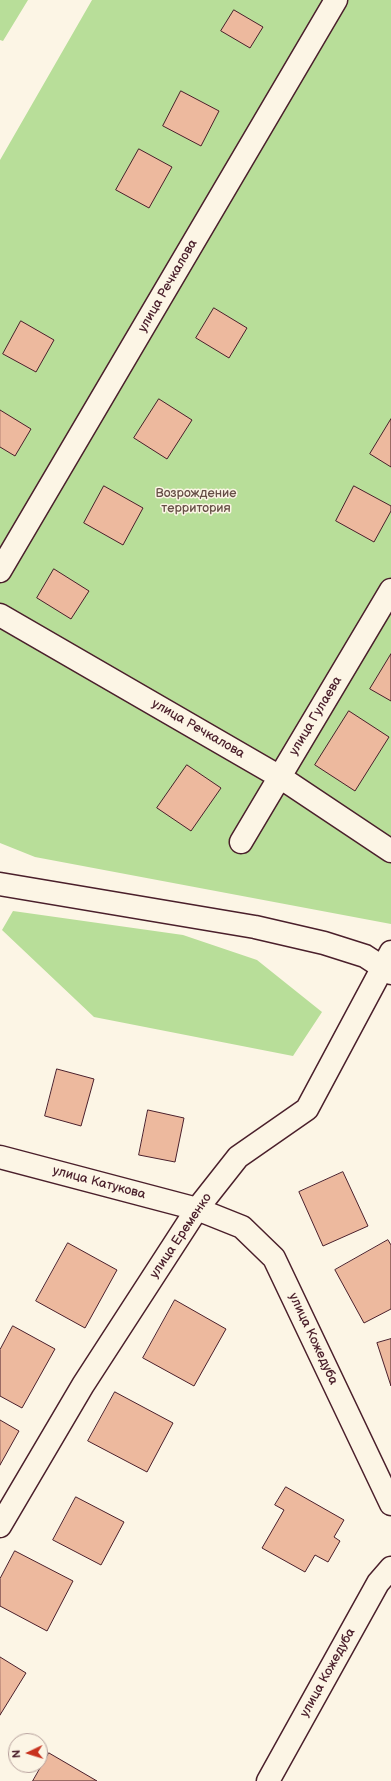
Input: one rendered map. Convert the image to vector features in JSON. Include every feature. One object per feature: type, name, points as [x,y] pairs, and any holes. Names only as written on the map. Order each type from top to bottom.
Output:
[{"type":"street","name":"улица Речкалова","points":[[0,571],[336,0]]},
{"type":"street","name":"улица Гулаева","points":[[241,842],[391,590]]},
{"type":"street","name":"улица Речкалова","points":[[0,615],[280,777],[391,851]]},
{"type":"street","points":[[0,884],[255,927],[324,943],[388,964]]},
{"type":"street","name":"улица Еременко","points":[[0,1526],[83,1385],[197,1209],[238,1157],[308,1109],[388,964]]},
{"type":"street","name":"улица Катукова","points":[[0,1157],[197,1209]]},
{"type":"street","name":"улица Кожедуба","points":[[197,1209],[242,1227],[274,1258],[391,1504]]},
{"type":"street","name":"улица Кожедуба","points":[[268,1781],[378,1583],[391,1568]]},
{"type":"green space","points":[[0,0],[28,0],[3,41],[0,40]]},
{"type":"green space","name":"Возрождение территория","points":[[92,0],[391,0],[391,924],[35,857],[0,843],[0,160]]},
{"type":"green space","points":[[13,911],[183,935],[257,960],[322,1012],[293,1056],[94,1017],[2,930]]},
{"type":"building","points":[[234,10],[263,27],[250,48],[221,31]]},
{"type":"building","points":[[181,91],[219,111],[201,146],[163,126]]},
{"type":"building","points":[[139,149],[172,167],[149,208],[116,190]]},
{"type":"building","points":[[214,308],[247,328],[229,358],[196,338]]},
{"type":"building","points":[[21,321],[54,340],[36,372],[3,354]]},
{"type":"building","points":[[159,399],[192,420],[167,459],[134,438]]},
{"type":"building","points":[[0,410],[31,429],[15,456],[0,447]]},
{"type":"building","points":[[391,419],[391,467],[370,454]]},
{"type":"building","points":[[104,486],[143,508],[123,545],[84,523]]},
{"type":"building","points":[[354,486],[391,506],[391,511],[374,542],[336,521]]},
{"type":"building","points":[[54,569],[89,591],[71,619],[37,598]]},
{"type":"building","points":[[391,654],[391,701],[370,689]]},
{"type":"building","points":[[349,711],[389,737],[355,791],[315,765]]},
{"type":"building","points":[[187,765],[221,788],[191,831],[157,808]]},
{"type":"building","points":[[57,1069],[94,1079],[81,1126],[45,1116]]},
{"type":"building","points":[[148,1110],[184,1118],[175,1162],[139,1155]]},
{"type":"building","points":[[343,1172],[368,1226],[323,1246],[299,1192]]},
{"type":"building","points":[[388,1240],[391,1245],[391,1309],[364,1323],[335,1270]]},
{"type":"building","points":[[68,1243],[117,1270],[85,1328],[36,1301]]},
{"type":"building","points":[[175,1300],[226,1329],[194,1386],[143,1358]]},
{"type":"building","points":[[13,1326],[55,1349],[22,1408],[0,1396],[0,1350]]},
{"type":"building","points":[[391,1339],[391,1386],[377,1343]]},
{"type":"building","points":[[115,1392],[173,1423],[147,1472],[88,1441]]},
{"type":"building","points":[[0,1420],[19,1431],[0,1465]]},
{"type":"building","points":[[286,1487],[344,1520],[334,1537],[340,1541],[328,1562],[315,1555],[305,1572],[262,1548],[284,1510],[275,1505]]},
{"type":"building","points":[[76,1497],[124,1522],[101,1565],[53,1540]]},
{"type":"building","points":[[15,1551],[73,1581],[47,1631],[0,1606],[0,1579]]},
{"type":"building","points":[[0,1657],[26,1673],[0,1715]]},
{"type":"building","points":[[49,1753],[97,1781],[33,1781],[38,1773],[48,1773]]}]
